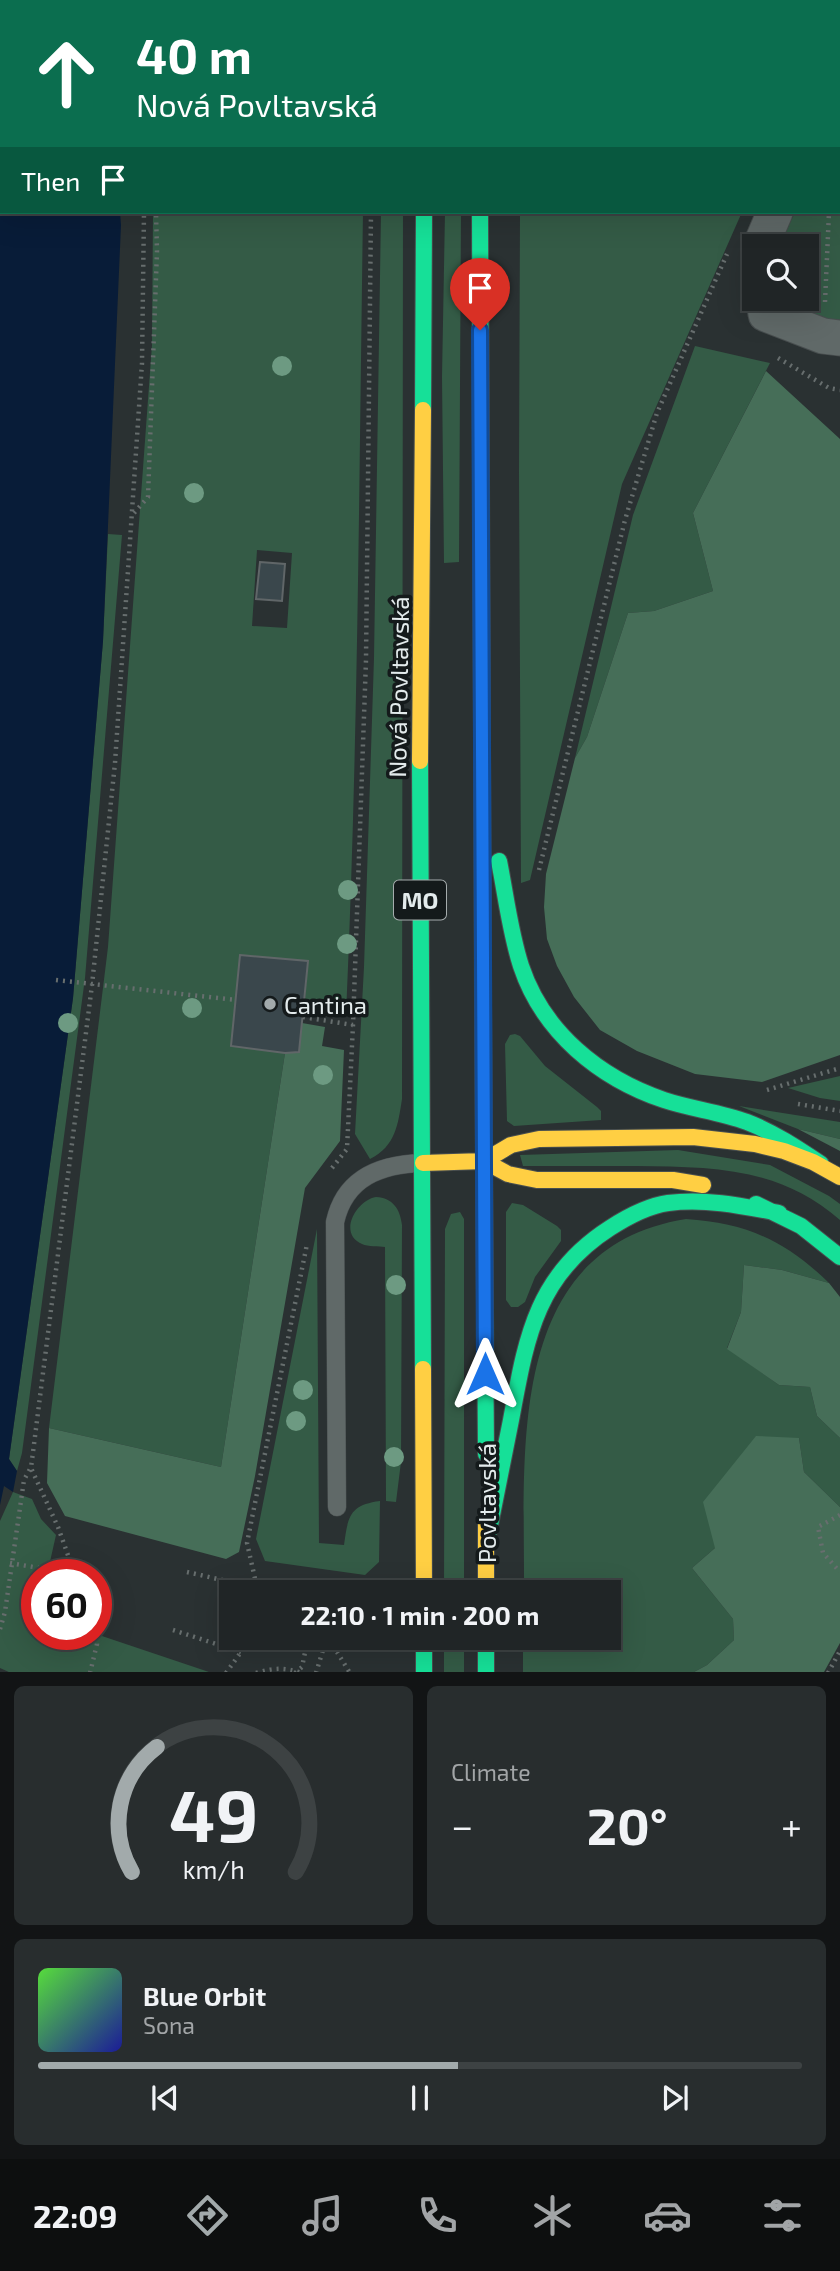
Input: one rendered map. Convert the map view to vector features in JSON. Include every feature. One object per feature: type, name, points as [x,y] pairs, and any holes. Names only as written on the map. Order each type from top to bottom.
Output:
[{"type":"main road","name":"Nová Povltavská","points":[[423,1163],[420,771],[424,214]]},
{"type":"main road","name":"MO","points":[[481,214],[484,1161]]},
{"type":"main road","points":[[481,759],[517,952],[533,995],[556,1028],[592,1062],[631,1086],[664,1100],[746,1122],[781,1138],[840,1177]]},
{"type":"main road","points":[[484,1161],[502,1148],[532,1139],[675,1136],[754,1144],[821,1164]]},
{"type":"main road","points":[[423,1163],[484,1161],[508,1174],[537,1180],[673,1180],[708,1186],[779,1213],[805,1228],[840,1257]]},
{"type":"main road","name":"Povltavská","points":[[484,1161],[486,1580]]},
{"type":"main road","name":"MO","points":[[423,1163],[424,1580]]},
{"type":"main road","points":[[486,1540],[526,1341],[536,1311],[567,1262],[585,1244],[624,1219],[668,1204],[725,1203],[779,1213]]},
{"type":"main road","points":[[424,1650],[424,1672]]},
{"type":"main road","points":[[486,1650],[486,1672]]},
{"type":"street","points":[[757,234],[773,214]]},
{"type":"street","points":[[774,311],[832,337]]},
{"type":"lane","points":[[337,1507],[335,1222],[339,1205],[348,1192],[380,1168],[402,1163],[423,1163]]},
{"type":"path","points":[[0,1629],[5,1612],[24,1480],[31,1468],[92,985],[115,763],[142,363],[144,214]]},
{"type":"path","points":[[133,514],[148,497],[156,214]]},
{"type":"path","points":[[326,1175],[347,1149],[353,1025],[366,660],[371,214]]},
{"type":"path","points":[[829,214],[832,337]]},
{"type":"path","points":[[537,880],[625,520],[657,413],[742,254]]},
{"type":"path","points":[[771,355],[829,388],[840,390]]},
{"type":"path","points":[[56,980],[236,1000]]},
{"type":"path","points":[[303,1017],[353,1025]]},
{"type":"path","points":[[762,1091],[840,1068]]},
{"type":"path","points":[[785,1102],[840,1111]]},
{"type":"path","points":[[256,1580],[247,1543],[308,1237]]},
{"type":"path","points":[[31,1468],[70,1559]]},
{"type":"path","points":[[840,1515],[818,1527],[823,1553],[840,1572]]},
{"type":"path","points":[[10,1563],[21,1565]]},
{"type":"path","points":[[187,1572],[219,1580]]},
{"type":"path","points":[[173,1630],[241,1652],[226,1672]]},
{"type":"path","points":[[90,1672],[96,1650]]},
{"type":"path","points":[[295,1672],[302,1667],[306,1650]]},
{"type":"path","points":[[316,1672],[323,1650]]},
{"type":"path","points":[[335,1650],[350,1672]]},
{"type":"path","points":[[828,1672],[840,1651]]},
{"type":"path","points":[[256,1672],[285,1668],[301,1672]]},
{"type":"green space","points":[[153,214],[363,214],[356,714],[346,1015],[304,1009],[308,961],[231,1046],[285,1053],[221,1467],[49,1428],[108,947],[152,345]],"holes":[[[257,550],[292,553],[287,628],[252,626]]]},
{"type":"green space","points":[[381,214],[403,214],[402,1099],[394,1134],[385,1148],[370,1159],[355,1134],[364,967],[374,658]]},
{"type":"green space","points":[[445,214],[461,214],[459,562],[444,563],[442,377]]},
{"type":"green space","points":[[520,214],[741,214],[622,484],[530,880],[521,883]]},
{"type":"green space","points":[[794,214],[840,214],[840,321],[807,311],[819,311],[819,234],[785,234]]},
{"type":"green space","points":[[695,346],[770,363],[693,513],[713,591],[654,611],[628,613],[587,737],[575,758],[633,515]]},
{"type":"green space","points":[[766,371],[840,439],[840,1055],[762,1082],[695,1074],[637,1051],[600,1030],[574,997],[557,966],[547,939],[544,907],[546,874],[575,758],[587,737],[628,613],[654,611],[713,591],[693,513]]},
{"type":"green space","points":[[108,534],[122,535],[85,978],[22,1453],[17,1471],[9,1459],[73,998],[103,641]]},
{"type":"green space","points":[[302,1023],[325,1027],[322,1046],[344,1050],[340,1141],[305,1188],[255,1476],[239,1552],[226,1559],[65,1516],[47,1483],[49,1428],[221,1467],[285,1053],[299,1052]]},
{"type":"green space","points":[[510,1035],[520,1036],[545,1066],[601,1111],[601,1120],[514,1126],[507,1121],[505,1044]]},
{"type":"green space","points":[[840,1076],[840,1101],[788,1088]]},
{"type":"green space","points":[[739,1106],[840,1122],[840,1139],[798,1129]]},
{"type":"green space","points":[[798,1129],[840,1139],[840,1151]]},
{"type":"green space","points":[[678,1150],[770,1165],[840,1204],[840,1220],[793,1189],[744,1174],[665,1166],[523,1166],[520,1155]]},
{"type":"green space","points":[[376,1197],[395,1205],[402,1225],[401,1462],[396,1502],[386,1501],[385,1247],[362,1244],[355,1239],[350,1225],[362,1204]]},
{"type":"green space","points":[[512,1203],[523,1205],[561,1230],[561,1241],[535,1277],[525,1302],[518,1307],[511,1307],[506,1300],[506,1212]]},
{"type":"green space","points":[[460,1212],[464,1219],[464,1580],[444,1580],[445,1229],[451,1214]]},
{"type":"green space","points":[[686,1219],[728,1225],[764,1237],[797,1256],[829,1283],[782,1270],[744,1265],[741,1312],[727,1348],[779,1385],[810,1387],[817,1416],[840,1438],[840,1507],[804,1472],[799,1438],[715,1548],[692,1568],[733,1619],[734,1640],[707,1665],[694,1672],[523,1672],[523,1650],[621,1650],[621,1580],[524,1580],[524,1479],[528,1421],[537,1364],[555,1313],[584,1270],[627,1238]]},
{"type":"green space","points":[[317,1229],[319,1543],[344,1545],[349,1520],[356,1509],[380,1501],[379,1562],[365,1575],[265,1561],[256,1539]]},
{"type":"green space","points":[[744,1265],[782,1270],[829,1283],[840,1297],[840,1438],[817,1416],[810,1387],[779,1385],[727,1349],[741,1312]]},
{"type":"green space","points":[[756,1436],[799,1438],[804,1472],[840,1507],[840,1643],[824,1672],[694,1672],[707,1665],[734,1640],[733,1619],[692,1568],[715,1548],[703,1502]]},
{"type":"green space","points":[[13,1492],[32,1499],[41,1519],[56,1535],[51,1559],[21,1559],[21,1650],[112,1650],[112,1639],[209,1672],[9,1672],[0,1668],[0,1521]]},
{"type":"green space","points":[[444,1650],[464,1650],[464,1672],[444,1672]]},
{"type":"water","points":[[0,214],[120,214],[103,641],[73,998],[9,1459],[17,1471],[13,1492],[4,1486],[0,1505]]},
{"type":"building","points":[[260,562],[285,564],[282,601],[256,599]]},
{"type":"building","name":"Cantina","points":[[240,955],[308,961],[299,1052],[285,1053],[231,1046]]},
{"type":"traffic: fast","points":[[423,410],[424,214]]},
{"type":"traffic: fast","points":[[480,214],[483,1003]]},
{"type":"traffic: fast","points":[[420,761],[423,1369]]},
{"type":"traffic: fast","points":[[499,861],[521,966],[543,1012],[576,1050],[617,1079],[640,1091],[747,1122],[776,1135],[821,1164]]},
{"type":"traffic: fast","points":[[484,1161],[486,1454]]},
{"type":"traffic: fast","points":[[487,1540],[529,1337],[538,1312],[565,1267],[610,1228],[638,1212],[660,1204],[710,1202],[779,1213]]},
{"type":"traffic: fast","points":[[756,1204],[801,1226],[840,1257]]},
{"type":"traffic: fast","points":[[424,1650],[424,1672]]},
{"type":"traffic: fast","points":[[486,1650],[486,1672]]},
{"type":"traffic: slow","points":[[420,761],[423,410]]},
{"type":"traffic: slow","points":[[483,1003],[484,1161]]},
{"type":"traffic: slow","points":[[484,1161],[511,1145],[539,1139],[693,1137],[755,1144],[784,1151],[813,1162],[840,1177]]},
{"type":"traffic: slow","points":[[423,1163],[484,1161],[508,1174],[537,1180],[673,1180],[703,1185]]},
{"type":"traffic: slow","points":[[423,1369],[424,1580]]},
{"type":"traffic: slow","points":[[486,1514],[486,1580]]},
{"type":"place","name":"Cantina","points":[[270,1004]]},
{"type":"route","points":[[480,330],[485,1374]]}]
